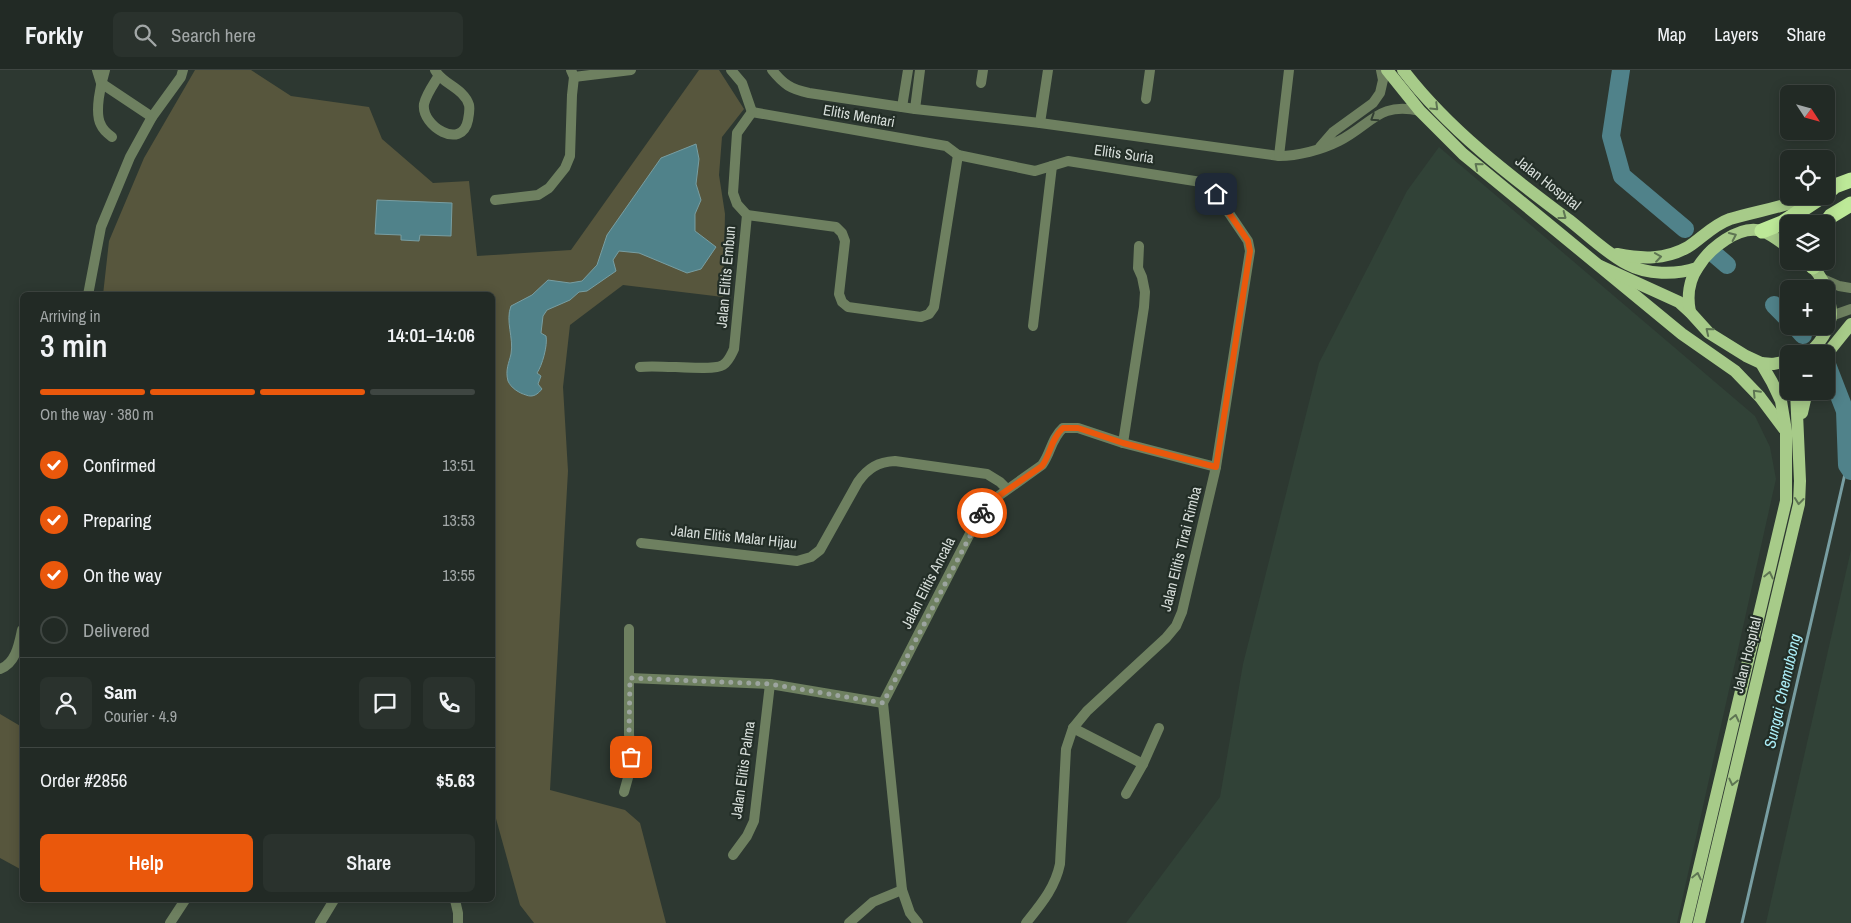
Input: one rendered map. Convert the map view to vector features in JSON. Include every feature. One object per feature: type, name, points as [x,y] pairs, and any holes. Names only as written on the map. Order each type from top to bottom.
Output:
[{"type":"highway","points":[[1835,187],[1851,180]]},
{"type":"highway","points":[[1834,215],[1851,204]]},
{"type":"highway","points":[[1762,231],[1782,224],[1810,205]]},
{"type":"main road","name":"Jalan Hospital","points":[[1387,70],[1420,110],[1463,154],[1682,334],[1734,371],[1792,432]]},
{"type":"main road","name":"Jalan Hospital","points":[[1403,70],[1422,95],[1480,149],[1524,186],[1626,264],[1650,272],[1686,272],[1697,268]]},
{"type":"main road","points":[[1610,252],[1637,258],[1660,258],[1688,246],[1712,228],[1728,220],[1784,205]]},
{"type":"main road","points":[[1690,312],[1688,304],[1689,288],[1697,268],[1721,242],[1746,231],[1762,231],[1780,242]]},
{"type":"main road","name":"Jalan Hospital","points":[[1600,266],[1679,302],[1709,332],[1746,356],[1761,363],[1781,401],[1792,432],[1799,504],[1699,923]]},
{"type":"main road","points":[[1834,345],[1851,324]]},
{"type":"main road","points":[[1815,345],[1824,335]]},
{"type":"main road","points":[[1699,346],[1733,356],[1746,356]]},
{"type":"main road","points":[[1761,363],[1780,363]]},
{"type":"main road","name":"Jalan Hospital","points":[[1686,923],[1786,501],[1795,400]]},
{"type":"main road","points":[[1792,432],[1804,400]]},
{"type":"street","points":[[97,70],[101,84],[152,118]]},
{"type":"street","points":[[105,70],[101,84],[99,120],[112,138]]},
{"type":"street","points":[[89,292],[101,226],[130,157],[152,118],[181,77],[183,70]]},
{"type":"street","points":[[495,200],[538,195],[549,188],[565,168],[570,156],[573,74],[631,70]]},
{"type":"street","points":[[731,70],[742,83],[752,112]]},
{"type":"street","points":[[772,70],[783,83],[792,89],[809,93],[915,109],[1040,123],[1278,156],[1292,156],[1339,141],[1394,108],[1420,110]]},
{"type":"street","points":[[902,107],[908,70]]},
{"type":"street","points":[[915,109],[920,70]]},
{"type":"street","points":[[981,83],[983,70]]},
{"type":"street","points":[[1040,123],[1048,70]]},
{"type":"street","points":[[1146,99],[1150,70]]},
{"type":"street","points":[[1278,156],[1289,70]]},
{"type":"street","points":[[1319,148],[1333,132],[1373,103],[1382,87],[1381,70]]},
{"type":"street","points":[[437,74],[465,98],[469,104],[470,111],[467,124],[464,129],[454,135],[448,135],[429,121],[424,108],[424,102],[437,74]]},
{"type":"street","name":"Elitis Mentari","points":[[752,112],[946,146],[958,156]]},
{"type":"street","name":"Jalan Elitis Embun","points":[[640,367],[718,368],[729,360],[736,340],[747,215],[737,204],[733,193],[737,133],[752,112]]},
{"type":"street","points":[[747,215],[836,227],[842,233],[844,241],[839,294],[842,302],[848,307],[921,317],[929,314],[934,306],[958,156]]},
{"type":"street","name":"Elitis Suria","points":[[958,156],[1035,171],[1068,161],[1201,182],[1210,187],[1216,194],[1248,241],[1250,251]]},
{"type":"street","points":[[1033,326],[1052,166]]},
{"type":"street","points":[[1123,443],[1144,307],[1145,292],[1138,268],[1139,246]]},
{"type":"street","name":"Jalan Elitis Tirai Rimba","points":[[1026,923],[1052,889],[1058,876],[1066,749],[1073,728],[1087,711],[1166,638],[1176,626],[1182,612],[1216,467],[1250,251]]},
{"type":"street","points":[[1835,286],[1851,288]]},
{"type":"street","points":[[1835,315],[1851,309]]},
{"type":"street","name":"Jalan Elitis Ancala","points":[[883,703],[978,518],[990,502],[1042,466],[1047,459],[1050,446],[1056,434],[1063,428],[1078,428],[1123,443],[1216,467]]},
{"type":"street","name":"Jalan Elitis Malar Hijau","points":[[641,543],[797,561],[811,556],[820,550],[864,472],[874,465],[884,462],[895,461],[987,474],[1007,489]]},
{"type":"street","points":[[624,792],[631,757],[629,734],[629,629]]},
{"type":"street","points":[[0,668],[5,667],[15,654],[20,637]]},
{"type":"street","points":[[630,678],[770,684],[883,703],[902,890],[908,909],[918,923]]},
{"type":"street","name":"Jalan Elitis Palma","points":[[733,855],[747,836],[754,821],[770,684]]},
{"type":"street","points":[[1073,728],[1143,764]]},
{"type":"street","points":[[1126,794],[1143,764],[1159,728]]},
{"type":"street","points":[[849,923],[873,902],[902,890]]},
{"type":"street","points":[[170,923],[184,902]]},
{"type":"street","points":[[320,923],[333,902]]},
{"type":"street","points":[[455,902],[458,923]]},
{"type":"shaded area","points":[[195,70],[251,70],[291,96],[369,107],[382,139],[433,183],[469,181],[477,256],[571,250],[699,70],[719,70],[744,109],[722,137],[719,175],[725,214],[723,297],[623,285],[570,325],[563,387],[568,471],[550,790],[625,810],[640,823],[666,923],[534,923],[520,905],[495,815],[495,292],[103,292],[109,241],[144,158]]},
{"type":"shaded area","points":[[1439,147],[1755,416],[1770,447],[1776,479],[1677,923],[1126,923],[1220,797],[1243,664],[1319,363],[1407,191]]},
{"type":"shaded area","points":[[1851,550],[1851,923],[1766,923]]},
{"type":"shaded area","points":[[0,714],[20,726],[20,869],[0,858]]},
{"type":"water","points":[[696,144],[699,159],[696,184],[701,200],[695,214],[695,231],[716,247],[701,269],[687,273],[639,253],[619,251],[613,260],[616,271],[587,291],[579,292],[570,300],[547,310],[543,316],[541,333],[546,336],[545,350],[537,373],[541,376],[538,384],[542,389],[533,396],[516,390],[508,381],[507,373],[512,348],[509,318],[511,306],[532,295],[548,280],[570,283],[582,281],[597,265],[607,235],[661,158]]},
{"type":"water","points":[[377,200],[452,203],[451,236],[420,235],[419,241],[401,240],[401,235],[375,234]]},
{"type":"waterway","points":[[1621,70],[1611,136],[1622,176],[1685,229]]},
{"type":"waterway","points":[[1713,253],[1727,265]]},
{"type":"waterway","points":[[1774,305],[1780,311]]},
{"type":"waterway","points":[[1835,385],[1845,411],[1847,465],[1851,471]]},
{"type":"waterway","name":"Sungai Chemubong","points":[[1742,923],[1847,465]]},
{"type":"way so far","points":[[631,757],[629,734],[630,678],[689,679],[770,684],[883,703],[982,513]]},
{"type":"route","points":[[982,513],[990,502],[1042,466],[1047,459],[1050,446],[1056,434],[1063,428],[1078,428],[1123,443],[1216,467],[1250,259],[1248,241],[1216,194]]}]
